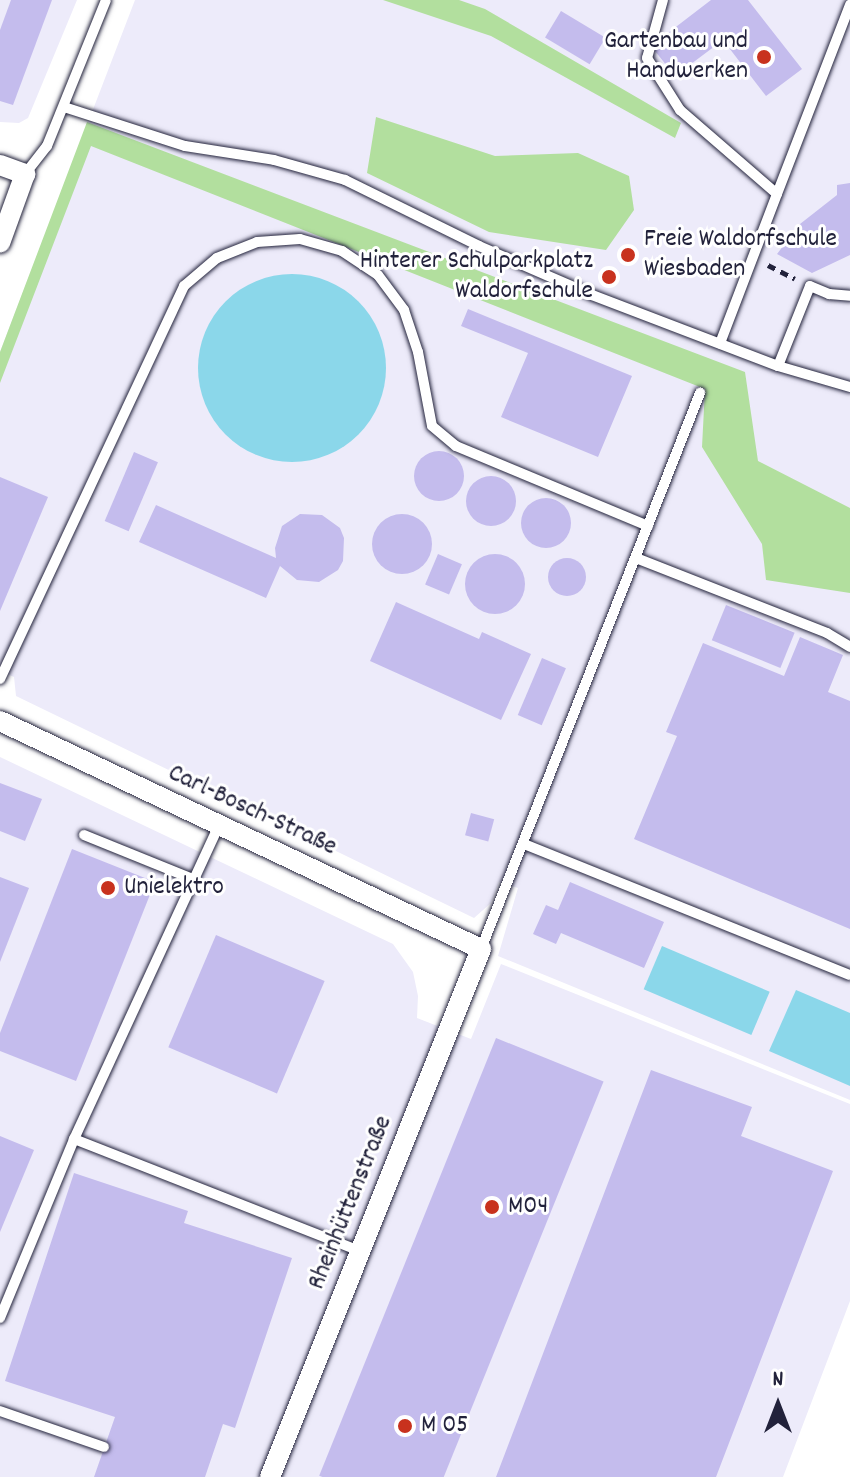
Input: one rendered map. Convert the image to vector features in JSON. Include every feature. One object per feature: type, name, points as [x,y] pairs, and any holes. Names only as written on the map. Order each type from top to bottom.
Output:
[{"type":"street","points":[[0,165],[25,174],[0,243]]},
{"type":"street","name":"Carl-Bosch-Straße","points":[[0,721],[481,949]]},
{"type":"street","name":"Rheinhüttenstraße","points":[[270,1477],[481,949]]},
{"type":"lane","points":[[25,174],[47,146],[106,0]]},
{"type":"lane","points":[[663,0],[647,58],[680,110],[777,194]]},
{"type":"lane","points":[[720,343],[850,5]]},
{"type":"lane","points":[[64,107],[185,146],[274,160],[345,180],[479,246],[578,289],[778,366],[850,387]]},
{"type":"lane","points":[[0,679],[184,286],[217,258],[257,242],[300,239],[342,251],[378,275],[404,310],[418,352],[432,426],[456,446],[648,526]]},
{"type":"lane","points":[[778,366],[810,286],[829,294],[850,296]]},
{"type":"lane","points":[[481,949],[700,393]]},
{"type":"lane","points":[[636,558],[827,633],[850,647]]},
{"type":"lane","points":[[0,1318],[74,1139],[219,825]]},
{"type":"lane","points":[[84,835],[193,879]]},
{"type":"lane","points":[[524,844],[850,975]]},
{"type":"lane","points":[[74,1139],[360,1251]]},
{"type":"lane","points":[[0,1411],[104,1447]]},
{"type":"path","points":[[752,257],[810,286]]},
{"type":"shaded area","points":[[0,0],[77,0],[28,118],[19,123],[0,122]]},
{"type":"shaded area","points":[[135,0],[850,0],[850,1100],[498,956],[518,888],[499,882],[491,903],[474,918],[16,696],[14,677],[0,671],[0,352]]},
{"type":"shaded area","points":[[0,757],[393,944],[413,972],[418,996],[417,1018],[471,1039],[501,964],[850,1104],[850,1301],[783,1477],[0,1477]]},
{"type":"green space","points":[[383,0],[459,0],[485,9],[681,123],[675,138],[491,36]]},
{"type":"green space","points":[[376,117],[495,156],[578,153],[629,176],[634,210],[606,250],[489,232],[367,173]]},
{"type":"green space","points":[[87,122],[745,372],[758,461],[850,508],[850,593],[766,580],[762,544],[702,447],[705,389],[91,146],[0,383],[0,352]]},
{"type":"water","points":[[292,274],[328,281],[359,301],[379,332],[386,368],[379,404],[359,435],[328,455],[292,462],[256,455],[225,435],[205,404],[198,368],[205,332],[225,301],[256,281]]},
{"type":"water","points":[[662,946],[770,992],[751,1035],[644,989]]},
{"type":"water","points":[[796,990],[850,1013],[850,1086],[769,1051]]},
{"type":"building","points":[[11,0],[52,0],[13,105],[0,101],[0,30]]},
{"type":"building","name":"Gartenbau und Handwerken","points":[[711,0],[748,0],[802,69],[766,96],[723,40],[675,76],[651,46]]},
{"type":"building","points":[[561,11],[606,38],[590,64],[545,38]]},
{"type":"building","points":[[850,183],[850,255],[812,273],[777,254],[800,224],[837,195],[837,185]]},
{"type":"building","points":[[468,309],[632,376],[598,457],[501,417],[528,353],[461,326]]},
{"type":"building","points":[[439,451],[457,458],[464,476],[457,494],[439,501],[421,494],[414,476],[421,458]]},
{"type":"building","points":[[134,452],[158,462],[129,531],[105,521]]},
{"type":"building","points":[[491,476],[509,483],[516,501],[509,519],[491,526],[473,519],[466,501],[473,483]]},
{"type":"building","points":[[0,477],[48,497],[0,611]]},
{"type":"building","points":[[546,498],[564,505],[571,523],[564,541],[546,548],[528,541],[521,523],[528,505]]},
{"type":"building","points":[[156,505],[276,558],[275,548],[282,526],[300,514],[322,515],[340,528],[344,538],[343,561],[338,570],[319,582],[297,580],[280,566],[266,598],[139,542]]},
{"type":"building","points":[[402,514],[423,523],[432,544],[423,565],[402,574],[381,565],[372,544],[381,523]]},
{"type":"building","points":[[438,554],[462,564],[449,595],[425,584]]},
{"type":"building","points":[[495,554],[516,563],[525,584],[516,605],[495,614],[474,605],[465,584],[474,563]]},
{"type":"building","points":[[567,558],[580,564],[586,577],[580,590],[567,596],[554,590],[548,577],[554,564]]},
{"type":"building","points":[[396,602],[479,639],[482,632],[531,654],[501,720],[370,661]]},
{"type":"building","points":[[726,605],[795,633],[780,668],[712,640]]},
{"type":"building","points":[[800,637],[843,655],[828,692],[850,701],[850,929],[634,839],[677,736],[666,732],[703,643],[784,676]]},
{"type":"building","points":[[542,658],[566,668],[542,725],[518,715]]},
{"type":"building","points":[[0,783],[42,799],[25,841],[0,831]]},
{"type":"building","points":[[471,813],[494,819],[488,841],[465,835]]},
{"type":"building","points":[[72,849],[155,882],[76,1081],[0,1051],[0,1033]]},
{"type":"building","points":[[0,877],[29,888],[0,962]]},
{"type":"building","points":[[570,882],[664,922],[644,968],[561,933],[556,944],[533,934],[546,905],[558,910]]},
{"type":"building","points":[[216,935],[325,981],[277,1093],[168,1047]]},
{"type":"building","name":"M04","points":[[496,1038],[604,1081],[444,1477],[319,1476]]},
{"type":"building","points":[[651,1070],[752,1107],[741,1136],[833,1171],[716,1477],[496,1477]]},
{"type":"building","points":[[0,1136],[34,1150],[0,1232]]},
{"type":"building","points":[[74,1173],[188,1211],[184,1223],[292,1258],[235,1428],[223,1424],[205,1477],[94,1477],[115,1417],[5,1381]]},
{"type":"place","name":"Gartenbau und Handwerken","points":[[764,57]]},
{"type":"place","name":"Freie Waldorfschule Wiesbaden","points":[[628,255]]},
{"type":"place","name":"Hinterer Schulparkplatz Waldorfschule","points":[[609,277]]},
{"type":"place","name":"Unielektro","points":[[108,888]]},
{"type":"place","name":"M04","points":[[492,1207]]},
{"type":"place","name":"M 05","points":[[405,1426]]}]
